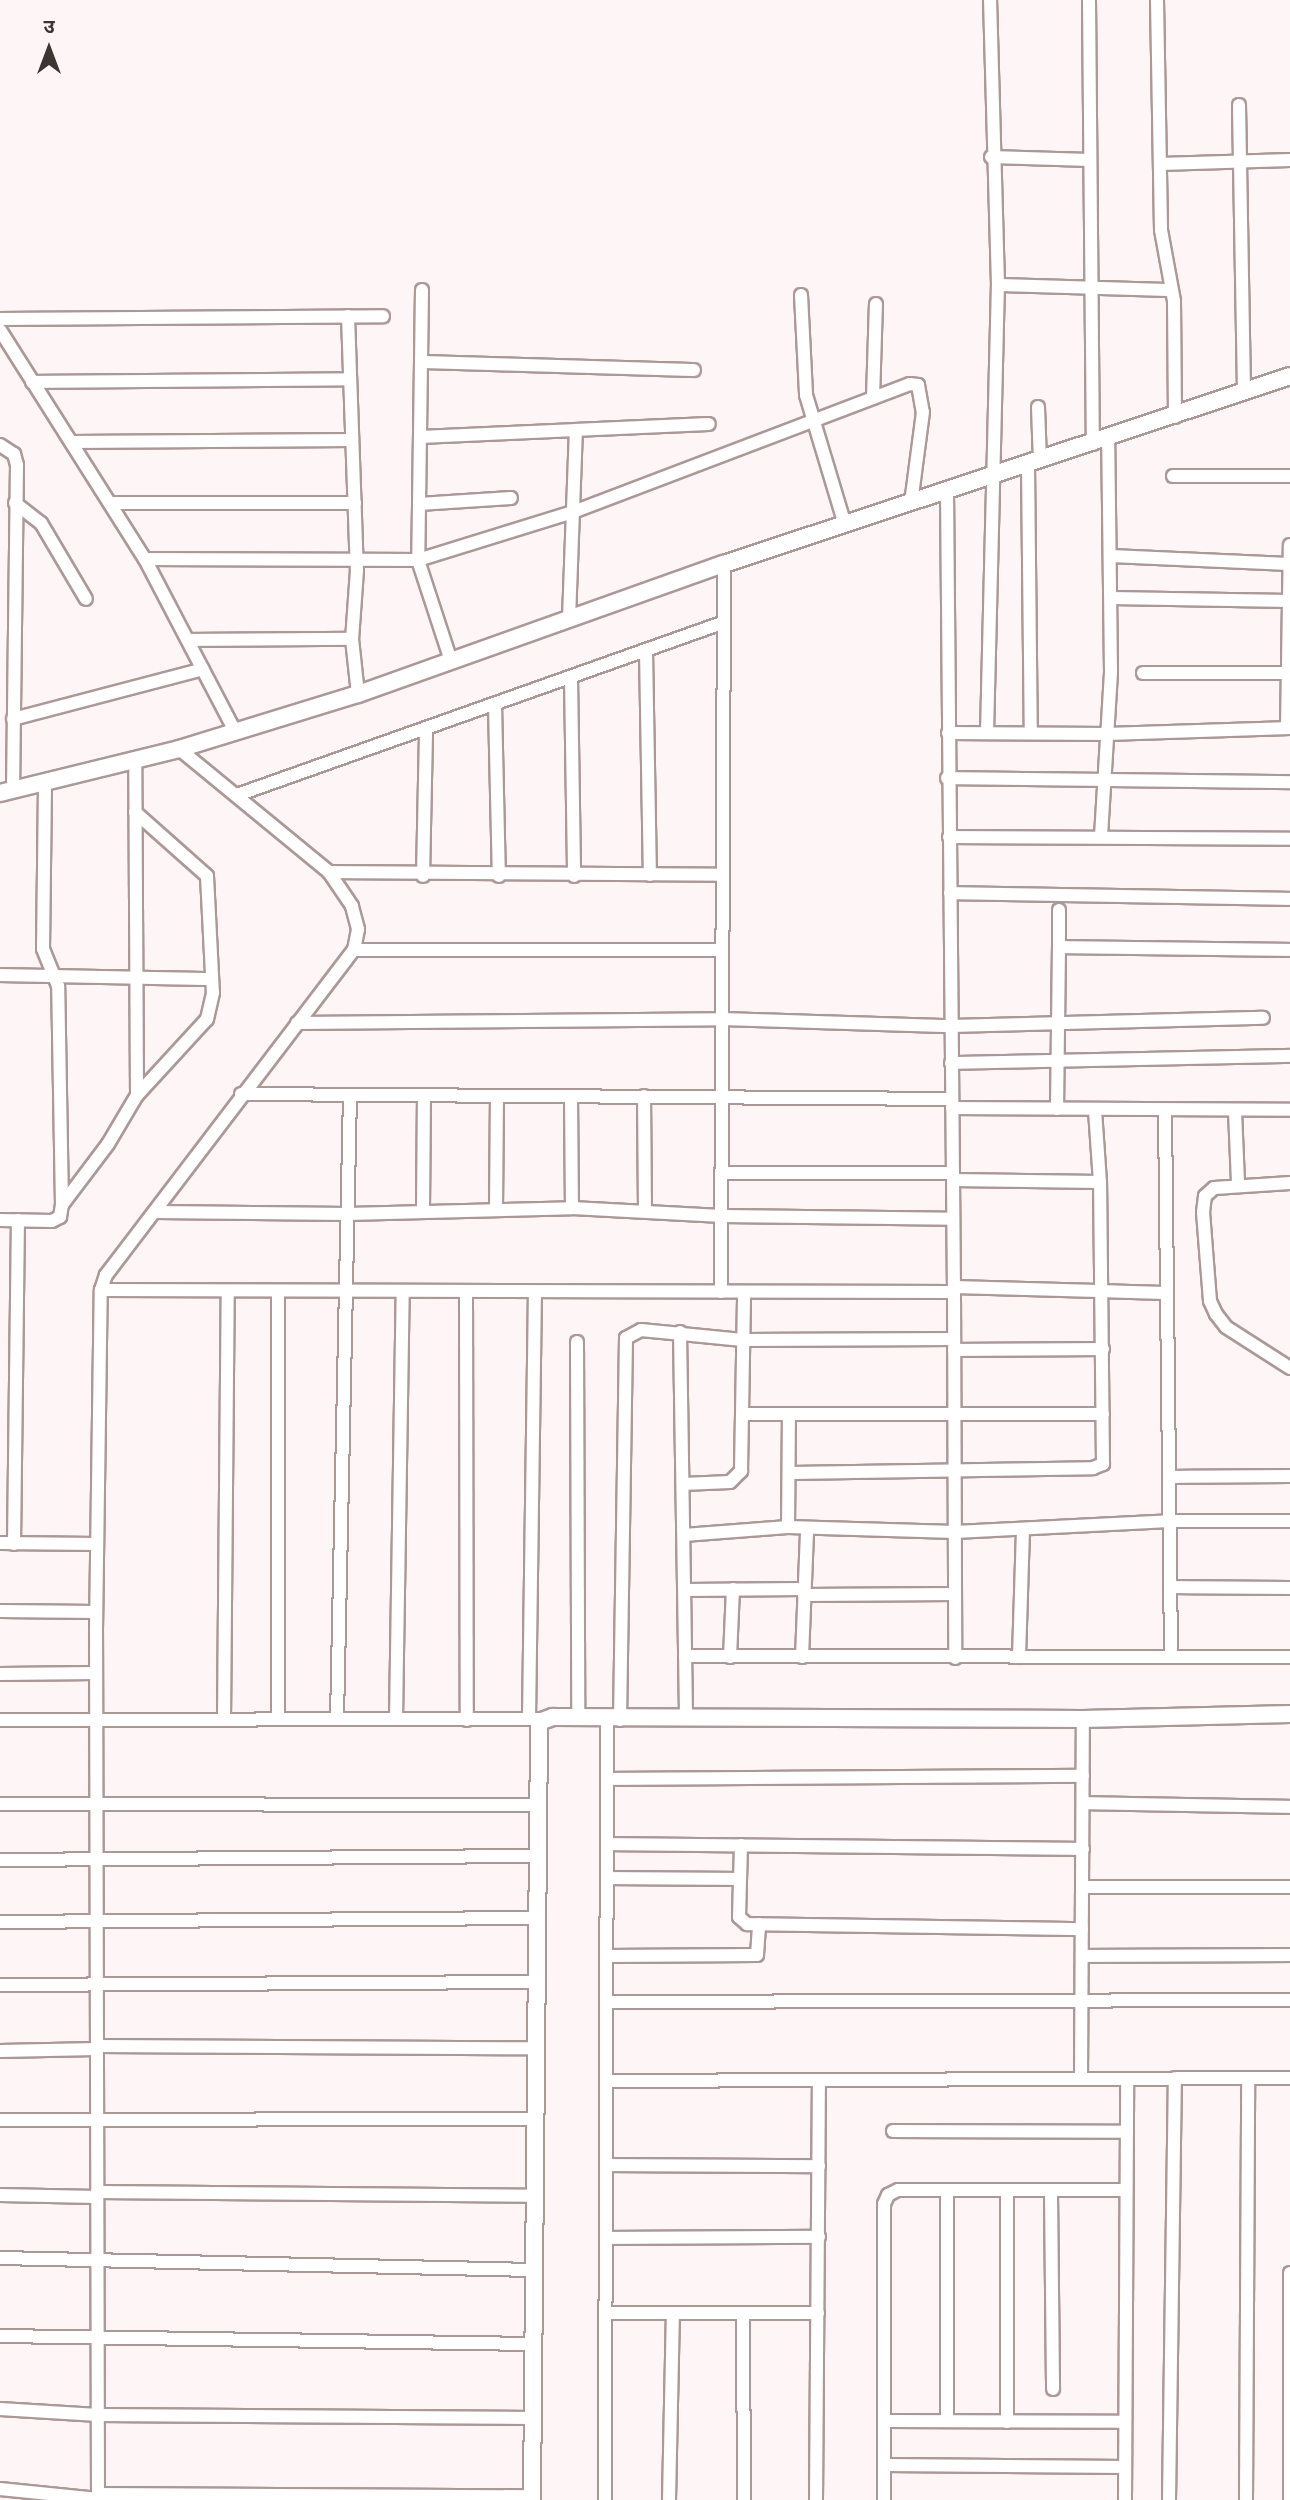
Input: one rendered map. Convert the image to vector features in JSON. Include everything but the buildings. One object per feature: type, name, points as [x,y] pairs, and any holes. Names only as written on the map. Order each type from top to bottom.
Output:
[{"type":"street","points":[[987,733],[990,477],[998,285],[991,157],[990,0]]},
{"type":"street","points":[[1089,0],[1092,286],[1100,441],[1111,556],[1107,734],[1101,836]]},
{"type":"street","points":[[1157,0],[1161,230],[1170,290],[1175,417]]},
{"type":"street","points":[[1239,104],[1244,393]]},
{"type":"street","points":[[991,157],[1090,160]]},
{"type":"street","points":[[1160,164],[1241,164],[1290,160]]},
{"type":"street","points":[[998,285],[1170,290]]},
{"type":"street","points":[[422,290],[418,560],[451,661]]},
{"type":"street","points":[[801,295],[811,422],[845,525]]},
{"type":"street","points":[[873,398],[876,304]]},
{"type":"street","points":[[348,316],[355,503],[352,639],[358,694]]},
{"type":"street","points":[[0,319],[383,316]]},
{"type":"street","points":[[0,330],[145,559],[190,640],[235,731]]},
{"type":"street","points":[[421,362],[694,370]]},
{"type":"street","points":[[0,445],[14,454],[15,502],[12,719],[7,791],[135,761],[358,694],[724,564],[1175,417],[1290,376]]},
{"type":"street","points":[[32,382],[350,379]]},
{"type":"street","points":[[145,559],[418,560],[573,512],[910,384],[918,385],[922,396],[911,503]]},
{"type":"street","points":[[1031,733],[1034,463],[1038,407]]},
{"type":"street","points":[[420,437],[709,424]]},
{"type":"street","points":[[569,619],[576,430]]},
{"type":"street","points":[[71,442],[352,440]]},
{"type":"street","points":[[1173,476],[1290,476]]},
{"type":"street","points":[[947,491],[955,1658]]},
{"type":"street","points":[[419,504],[511,498]]},
{"type":"street","points":[[15,502],[41,523],[86,598]]},
{"type":"street","points":[[110,502],[355,503]]},
{"type":"street","points":[[948,733],[1107,734],[1288,728],[1290,545]]},
{"type":"street","points":[[0,548],[14,548]]},
{"type":"street","points":[[1111,556],[1289,564]]},
{"type":"street","points":[[721,1292],[724,564]]},
{"type":"street","points":[[1111,598],[1289,601]]},
{"type":"street","points":[[237,795],[722,623]]},
{"type":"street","points":[[190,640],[352,639]]},
{"type":"street","points":[[646,650],[650,875]]},
{"type":"street","points":[[12,719],[203,668]]},
{"type":"street","points":[[1143,673],[1289,673]]},
{"type":"street","points":[[571,678],[574,876]]},
{"type":"street","points":[[495,705],[499,876]]},
{"type":"street","points":[[423,876],[426,730]]},
{"type":"street","points":[[98,2498],[96,1612],[101,1290],[106,1275],[157,1212],[241,1094],[354,950],[358,929],[352,906],[329,872],[178,749]]},
{"type":"street","points":[[135,761],[137,1095]]},
{"type":"street","points":[[947,778],[1290,782]]},
{"type":"street","points":[[0,1220],[52,1221],[60,1217],[62,1205],[56,973],[43,949],[45,783]]},
{"type":"street","points":[[62,1205],[108,1143],[137,1095],[207,1019],[212,1006],[212,898],[207,876],[135,813]]},
{"type":"street","points":[[949,837],[1290,839]]},
{"type":"street","points":[[329,872],[423,876],[722,875]]},
{"type":"street","points":[[950,892],[1290,900]]},
{"type":"street","points":[[1057,1109],[1059,910]]},
{"type":"street","points":[[1059,947],[1290,950]]},
{"type":"street","points":[[354,950],[722,950]]},
{"type":"street","points":[[0,975],[56,973],[137,980],[212,979]]},
{"type":"street","points":[[297,1023],[722,1019],[951,1026],[1263,1018]]},
{"type":"street","points":[[951,1063],[1290,1056]]},
{"type":"street","points":[[241,1094],[722,1096],[1095,1110],[1290,1110]]},
{"type":"street","points":[[337,1719],[350,1095]]},
{"type":"street","points":[[423,1209],[424,1096]]},
{"type":"street","points":[[496,1209],[497,1096]]},
{"type":"street","points":[[571,1096],[572,1208]]},
{"type":"street","points":[[644,1096],[645,1212]]},
{"type":"street","points":[[791,1472],[1099,1468],[1105,1457],[1100,1182],[1095,1110]]},
{"type":"street","points":[[1164,1110],[1164,1293],[1170,1351],[1171,1657]]},
{"type":"street","points":[[1235,1111],[1238,1183]]},
{"type":"street","points":[[722,1173],[1100,1182]]},
{"type":"street","points":[[1290,1183],[1238,1183],[1214,1188],[1205,1196],[1210,1301],[1226,1327],[1290,1368]]},
{"type":"street","points":[[157,1212],[348,1214],[423,1209],[572,1208],[722,1216],[953,1219]]},
{"type":"street","points":[[14,1544],[18,1220]]},
{"type":"street","points":[[101,1290],[744,1292],[1102,1289],[1164,1293]]},
{"type":"street","points":[[224,1719],[228,1292]]},
{"type":"street","points":[[278,1292],[278,1719]]},
{"type":"street","points":[[396,1719],[403,1292]]},
{"type":"street","points":[[466,1292],[467,1720]]},
{"type":"street","points":[[0,2488],[98,2498],[532,2498],[535,1292]]},
{"type":"street","points":[[683,1484],[737,1479],[742,1413],[744,1292]]},
{"type":"street","points":[[605,2500],[607,1779],[614,1720],[626,1338],[641,1330],[743,1340],[1102,1349]]},
{"type":"street","points":[[680,1332],[686,1719]]},
{"type":"street","points":[[578,1342],[578,1718]]},
{"type":"street","points":[[742,1413],[1104,1414]]},
{"type":"street","points":[[788,1527],[791,1472],[789,1414]]},
{"type":"street","points":[[1170,1477],[1290,1476]]},
{"type":"street","points":[[684,1535],[788,1527],[807,1530],[956,1532],[1170,1521],[1290,1521]]},
{"type":"street","points":[[802,1657],[807,1530]]},
{"type":"street","points":[[1019,1657],[1023,1530]]},
{"type":"street","points":[[0,1543],[97,1544]]},
{"type":"street","points":[[1171,1587],[1290,1588]]},
{"type":"street","points":[[730,1657],[733,1589]]},
{"type":"street","points":[[685,1590],[955,1594]]},
{"type":"street","points":[[0,1611],[96,1612]]},
{"type":"street","points":[[685,1656],[1290,1657]]},
{"type":"street","points":[[0,1674],[96,1673]]},
{"type":"street","points":[[0,1720],[1083,1719],[1290,1714]]},
{"type":"street","points":[[1081,2079],[1083,1719]]},
{"type":"street","points":[[607,1779],[1083,1776]]},
{"type":"street","points":[[1083,1802],[1290,1807]]},
{"type":"street","points":[[0,1804],[535,1805]]},
{"type":"street","points":[[607,1844],[1083,1849]]},
{"type":"street","points":[[741,1845],[739,1917],[747,1924],[1082,1929]]},
{"type":"street","points":[[0,1860],[535,1856]]},
{"type":"street","points":[[607,1878],[740,1879]]},
{"type":"street","points":[[1082,1887],[1290,1887]]},
{"type":"street","points":[[0,1922],[534,1918]]},
{"type":"street","points":[[607,1956],[757,1955],[759,1924]]},
{"type":"street","points":[[1082,1956],[1290,1955]]},
{"type":"street","points":[[0,1985],[534,1982]]},
{"type":"street","points":[[606,2002],[1083,1998],[1290,2000]]},
{"type":"street","points":[[0,2051],[97,2047],[534,2048]]},
{"type":"street","points":[[1125,2500],[1127,2078]]},
{"type":"street","points":[[1169,2500],[1175,2078]]},
{"type":"street","points":[[1246,2500],[1248,2078]]},
{"type":"street","points":[[606,2081],[1290,2078]]},
{"type":"street","points":[[816,2500],[819,2080]]},
{"type":"street","points":[[0,2120],[533,2119]]},
{"type":"street","points":[[893,2131],[1127,2132]]},
{"type":"street","points":[[606,2165],[819,2166]]},
{"type":"street","points":[[884,2500],[884,2204],[898,2190],[1051,2193],[1126,2190]]},
{"type":"street","points":[[947,2192],[947,2421]]},
{"type":"street","points":[[1007,2193],[1007,2422]]},
{"type":"street","points":[[1051,2193],[1053,2389]]},
{"type":"street","points":[[0,2194],[532,2196]]},
{"type":"street","points":[[606,2238],[819,2237]]},
{"type":"street","points":[[0,2258],[532,2270]]},
{"type":"street","points":[[1290,2273],[1290,2500]]},
{"type":"street","points":[[606,2313],[818,2313]]},
{"type":"street","points":[[668,2500],[673,2313]]},
{"type":"street","points":[[743,2313],[744,2500]]},
{"type":"street","points":[[0,2336],[532,2344]]},
{"type":"street","points":[[0,2409],[98,2416],[532,2418]]},
{"type":"street","points":[[886,2421],[1125,2422]]},
{"type":"street","points":[[886,2465],[1125,2467]]}]
